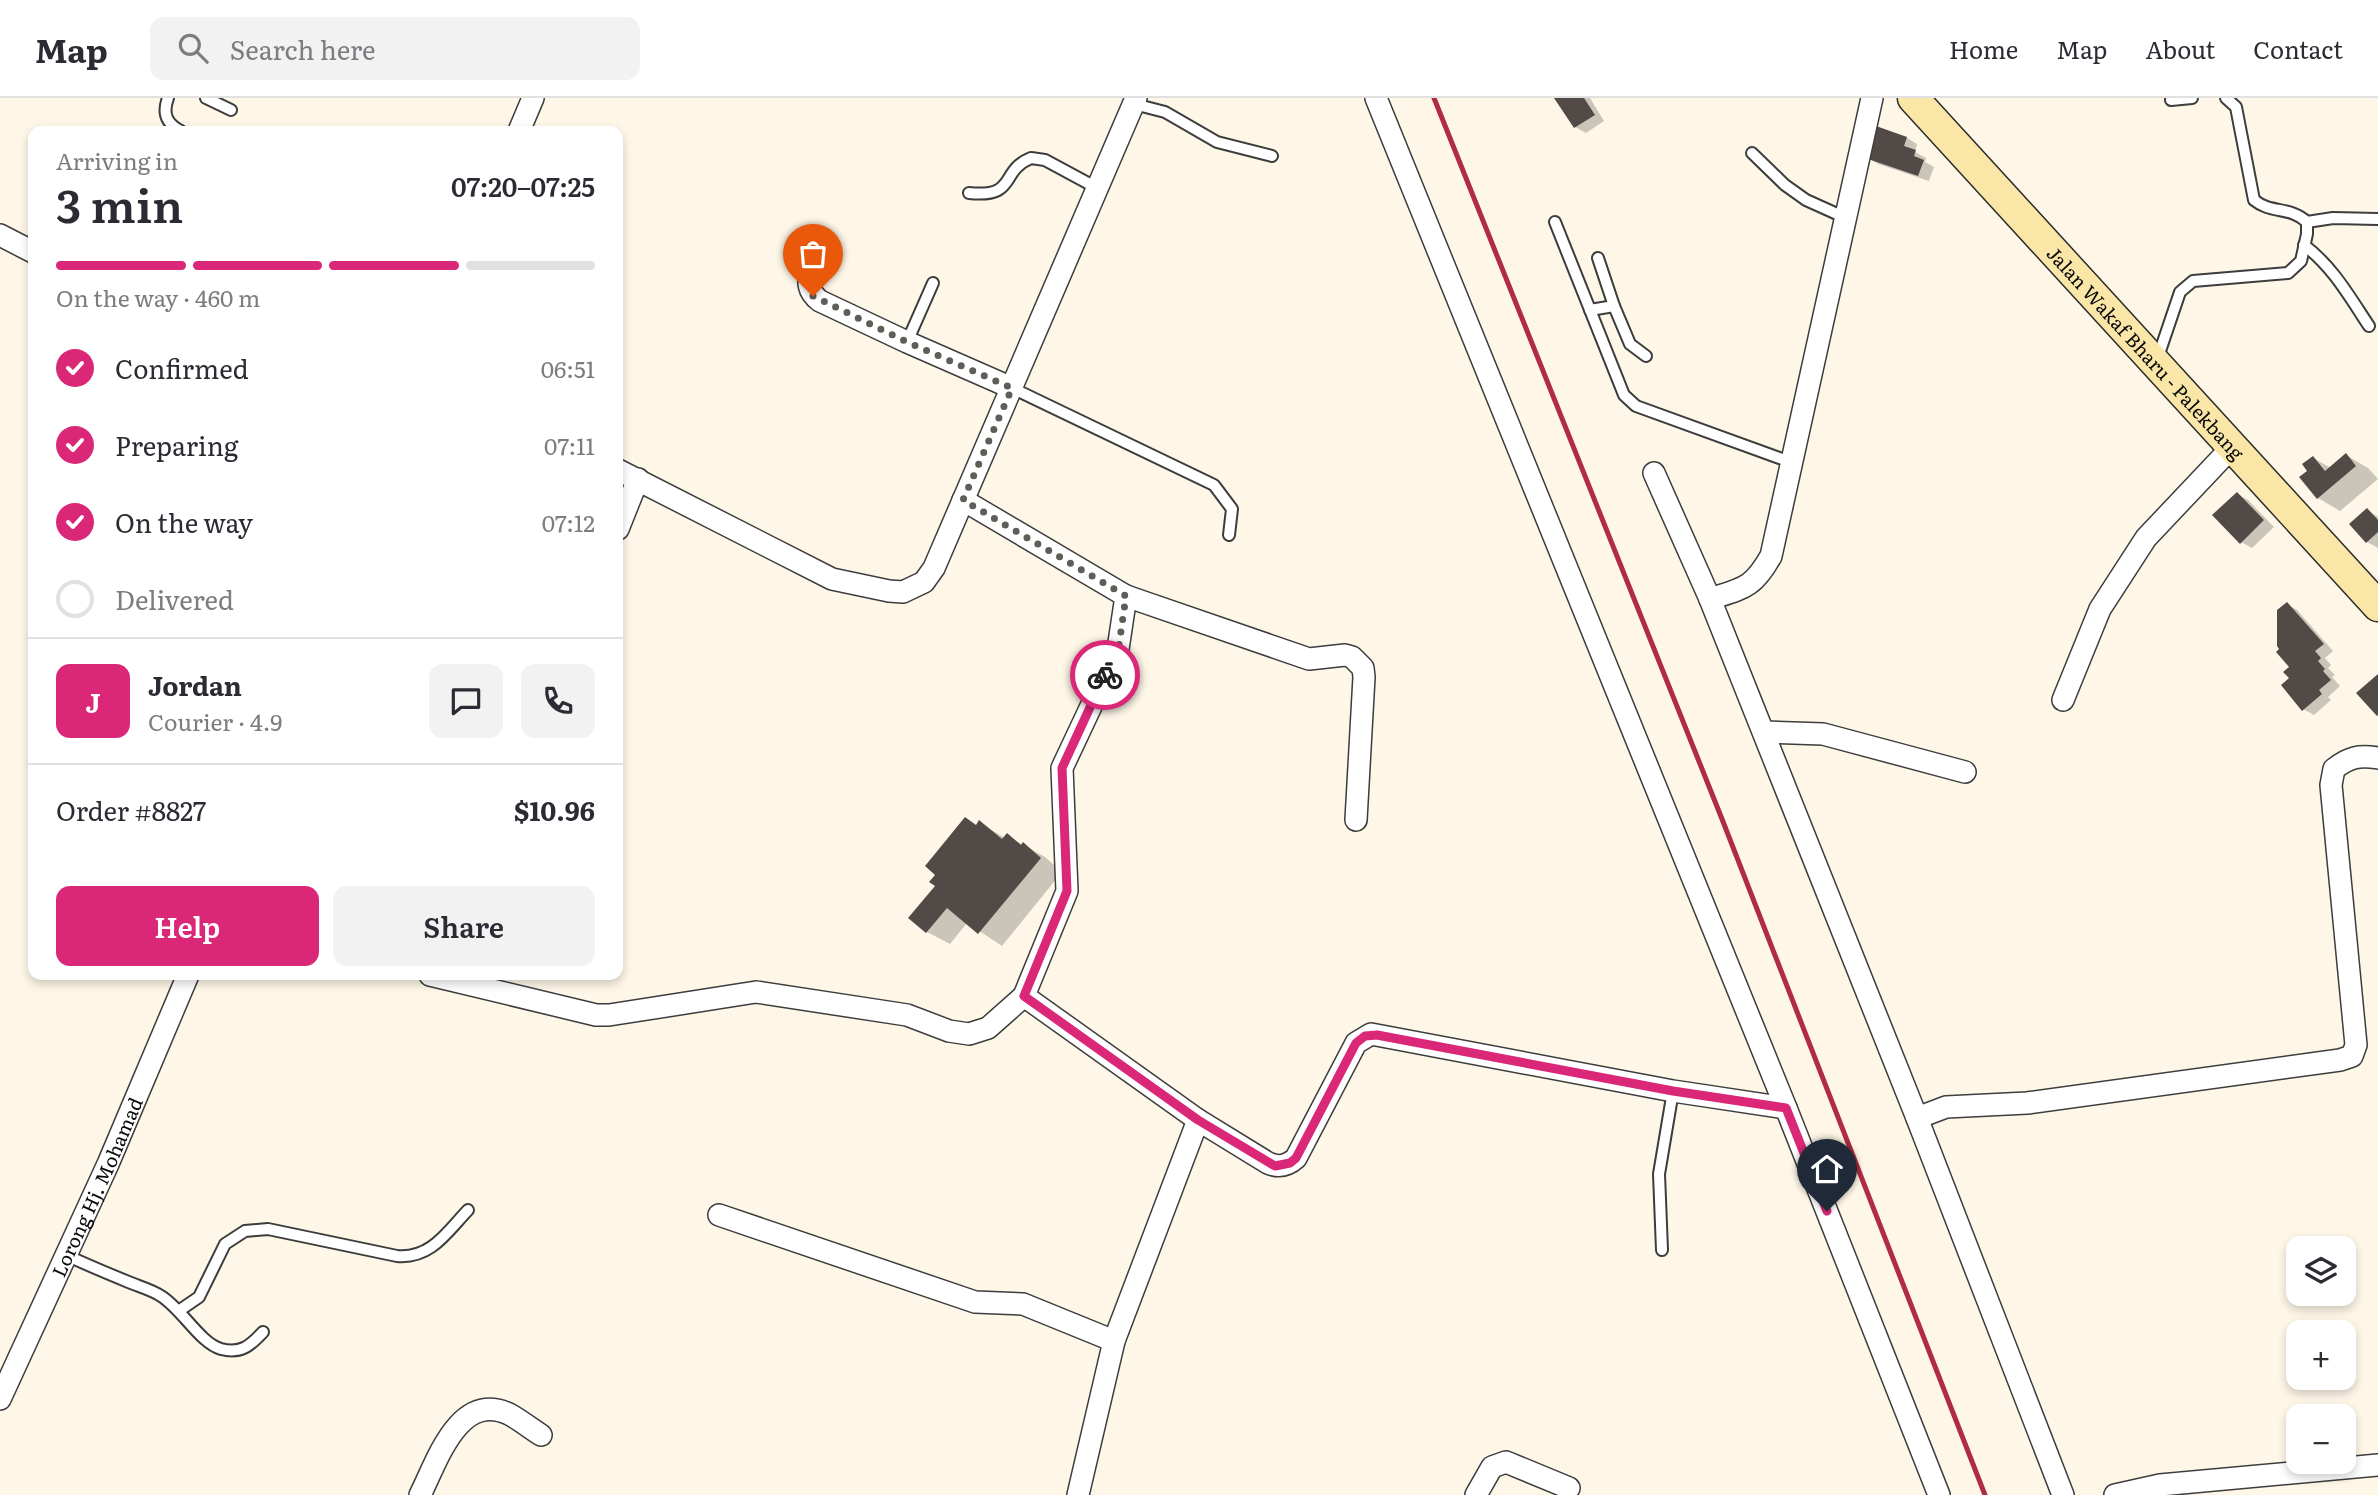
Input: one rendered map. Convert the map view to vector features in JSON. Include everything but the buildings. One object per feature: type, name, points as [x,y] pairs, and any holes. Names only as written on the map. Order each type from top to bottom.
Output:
[{"type":"main road","name":"Jalan Wakaf Bharu - Palekbang","points":[[1913,98],[2378,606]]},
{"type":"street","points":[[521,126],[533,98]]},
{"type":"street","points":[[1376,98],[1786,1108],[1939,1495]]},
{"type":"street","points":[[1710,599],[1740,589],[1759,577],[1772,556],[1872,98]]},
{"type":"street","points":[[623,472],[828,578],[896,592],[917,587],[928,578],[963,500],[1135,101]]},
{"type":"street","points":[[0,235],[28,249]]},
{"type":"street","points":[[813,268],[808,281],[813,296],[907,342],[1012,388]]},
{"type":"street","points":[[2063,700],[2100,609],[2146,538],[2233,446]]},
{"type":"street","points":[[1654,473],[1710,599],[1764,732],[2063,1495]]},
{"type":"street","points":[[623,516],[638,479]]},
{"type":"street","points":[[963,500],[1126,596],[1306,658],[1345,655],[1359,662],[1364,677],[1356,820]]},
{"type":"street","points":[[451,980],[596,1015],[756,992],[906,1016],[959,1034],[978,1033],[988,1028],[1024,996],[1067,891],[1062,768],[1118,649],[1126,596]]},
{"type":"street","points":[[1764,732],[1823,734],[1965,772]]},
{"type":"street","points":[[1917,1118],[1946,1107],[2027,1102],[2340,1060],[2351,1056],[2356,1045],[2331,785],[2334,769],[2347,758],[2363,755],[2378,758]]},
{"type":"street","name":"Lorong Hj. Mohamad","points":[[0,1399],[108,1164],[186,980]]},
{"type":"street","points":[[1024,996],[1198,1120],[1275,1166],[1290,1163],[1296,1158],[1356,1043],[1371,1034],[1673,1091],[1786,1108]]},
{"type":"street","points":[[1078,1495],[1114,1341],[1198,1120]]},
{"type":"street","points":[[719,1215],[975,1301],[1023,1304],[1114,1341]]},
{"type":"street","points":[[420,1495],[452,1431],[460,1421],[471,1414],[497,1410],[541,1435]]},
{"type":"street","points":[[1476,1495],[1492,1467],[1506,1462],[1569,1488]]},
{"type":"street","points":[[2115,1495],[2160,1485],[2378,1465]]},
{"type":"lane","points":[[168,98],[164,108],[165,116],[172,126]]},
{"type":"lane","points":[[206,98],[231,110]]},
{"type":"lane","points":[[2171,100],[2192,98]]},
{"type":"lane","points":[[2156,362],[2180,292],[2193,281],[2288,273],[2301,261],[2307,222],[2296,212],[2263,207],[2254,200],[2236,107],[2225,98]]},
{"type":"lane","points":[[1135,101],[1163,111],[1215,141],[1272,156]]},
{"type":"lane","points":[[1752,153],[1785,185],[1806,200],[1846,218]]},
{"type":"lane","points":[[969,193],[989,194],[999,190],[1019,166],[1031,158],[1045,160],[1097,188]]},
{"type":"lane","points":[[2307,222],[2333,218],[2378,219]]},
{"type":"lane","points":[[1555,222],[1624,395],[1633,405],[1793,463]]},
{"type":"lane","points":[[2304,245],[2321,258],[2335,274],[2369,326]]},
{"type":"lane","points":[[1598,258],[1630,344],[1646,356]]},
{"type":"lane","points":[[907,342],[933,282]]},
{"type":"lane","points":[[1590,310],[1614,306]]},
{"type":"lane","points":[[1012,388],[1214,485],[1232,509],[1229,535]]},
{"type":"lane","points":[[1662,1250],[1659,1174],[1673,1091]]},
{"type":"lane","points":[[180,1310],[195,1301],[202,1292],[225,1244],[245,1231],[268,1229],[397,1256],[415,1256],[432,1248],[468,1210]]},
{"type":"lane","points":[[66,1255],[159,1295],[180,1310],[208,1342],[224,1350],[242,1350],[250,1346],[263,1332]]},
{"type":"railway","points":[[1434,98],[1722,819],[1985,1495]]},
{"type":"way so far","points":[[813,296],[907,342],[1012,388],[963,500],[1126,596],[1118,649],[1105,675]]},
{"type":"route","points":[[1105,675],[1062,768],[1067,891],[1024,996],[1198,1120],[1275,1166],[1283,1166],[1296,1158],[1356,1043],[1371,1034],[1673,1091],[1786,1108],[1827,1211]]}]
